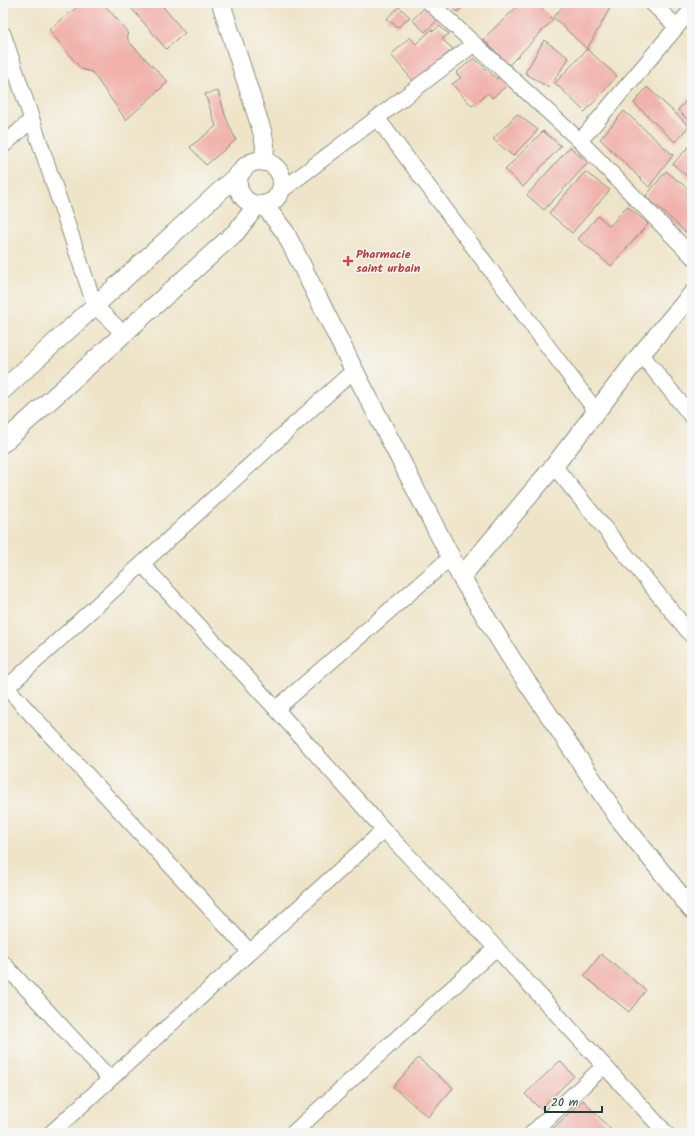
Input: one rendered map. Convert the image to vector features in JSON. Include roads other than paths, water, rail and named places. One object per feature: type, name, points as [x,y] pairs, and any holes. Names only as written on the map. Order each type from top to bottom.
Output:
[{"type":"street","points":[[221,3],[262,131],[265,145],[264,162]]},
{"type":"street","points":[[430,3],[580,141],[692,256]]},
{"type":"street","points":[[652,3],[677,27]]},
{"type":"street","points":[[580,141],[692,8]]},
{"type":"street","points":[[3,34],[95,306],[123,333]]},
{"type":"street","points":[[244,169],[238,183],[240,191],[244,197],[249,202],[260,205],[271,202],[281,191],[474,44]]},
{"type":"street","points":[[377,118],[596,411]]},
{"type":"street","points":[[3,146],[31,120]]},
{"type":"street","points":[[3,390],[250,164],[264,162],[271,164],[277,169],[281,176],[285,232]]},
{"type":"street","points":[[260,205],[285,232],[354,370],[461,577],[514,663],[617,816],[692,910]]},
{"type":"street","points":[[3,443],[236,232],[260,205]]},
{"type":"street","points":[[461,577],[554,466],[641,354],[692,294]]},
{"type":"street","points":[[641,354],[692,417]]},
{"type":"street","points":[[250,952],[5,690],[354,370]]},
{"type":"street","points":[[554,466],[692,636]]},
{"type":"street","points":[[276,709],[450,558]]},
{"type":"street","points":[[142,564],[276,709],[384,830],[496,948],[666,1133]]},
{"type":"street","points":[[51,1133],[384,830]]},
{"type":"street","points":[[292,1133],[496,948]]},
{"type":"street","points":[[3,963],[110,1079]]},
{"type":"street","points":[[532,1133],[604,1066]]},
{"type":"place","name":"Pharmacie saint urbain","points":[[348,261]]}]
